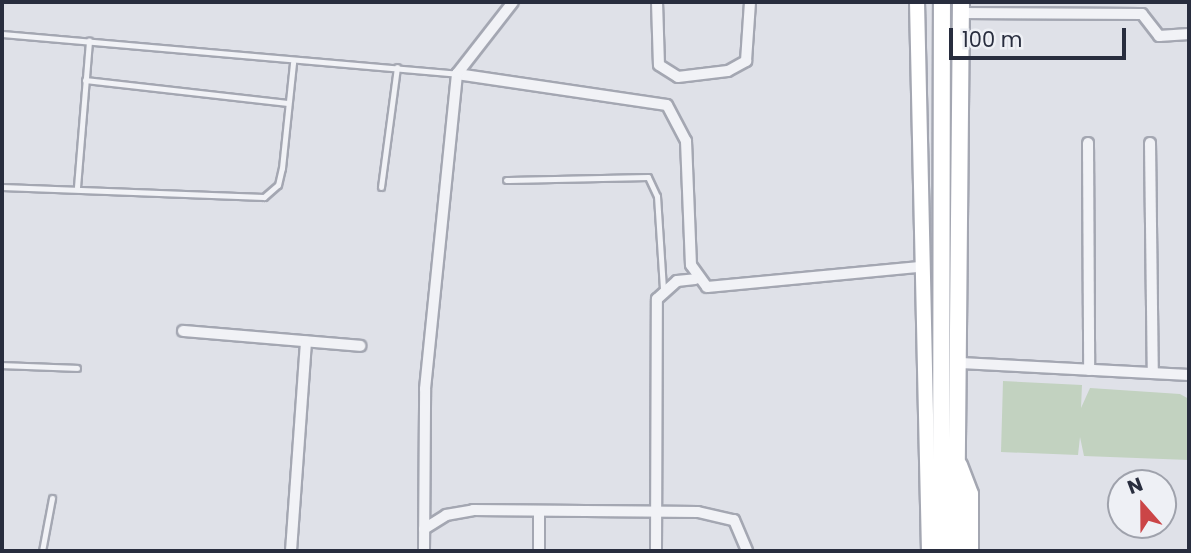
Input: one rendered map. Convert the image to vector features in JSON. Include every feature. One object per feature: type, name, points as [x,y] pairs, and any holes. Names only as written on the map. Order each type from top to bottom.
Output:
[{"type":"main road","points":[[942,2],[941,267],[949,550]]},
{"type":"main road","points":[[949,550],[960,465],[961,7]]},
{"type":"street","points":[[424,551],[426,377],[457,74],[513,2]]},
{"type":"street","points":[[657,2],[659,65],[678,77],[728,71],[746,61],[750,2]]},
{"type":"street","points":[[918,2],[920,267],[949,550]]},
{"type":"street","points":[[961,7],[1142,14],[1159,36],[1189,34]]},
{"type":"street","points":[[457,74],[667,105],[688,153],[695,279]]},
{"type":"street","points":[[1088,143],[1089,370]]},
{"type":"street","points":[[1150,143],[1153,373]]},
{"type":"street","points":[[695,279],[707,287],[734,287],[941,267]]},
{"type":"street","points":[[656,551],[655,335],[663,289],[695,279]]},
{"type":"street","points":[[183,331],[360,346]]},
{"type":"street","points":[[291,551],[306,342]]},
{"type":"street","points":[[961,363],[1189,375]]},
{"type":"street","points":[[424,529],[459,511],[539,514],[656,510],[734,520],[747,551]]},
{"type":"street","points":[[539,514],[539,551]]},
{"type":"lane","points":[[2,34],[89,40],[293,63],[397,67],[457,74]]},
{"type":"lane","points":[[77,187],[89,40]]},
{"type":"lane","points":[[2,187],[77,187],[264,197],[278,185],[293,63]]},
{"type":"lane","points":[[381,187],[397,67]]},
{"type":"lane","points":[[85,80],[288,103]]},
{"type":"lane","points":[[506,180],[648,177],[657,196],[663,289]]},
{"type":"lane","points":[[2,365],[78,369]]},
{"type":"lane","points":[[42,551],[52,498]]},
{"type":"green space","points":[[1003,381],[1082,385],[1081,408],[1090,388],[1180,394],[1189,399],[1189,460],[1084,456],[1080,437],[1078,455],[1001,452]]}]
